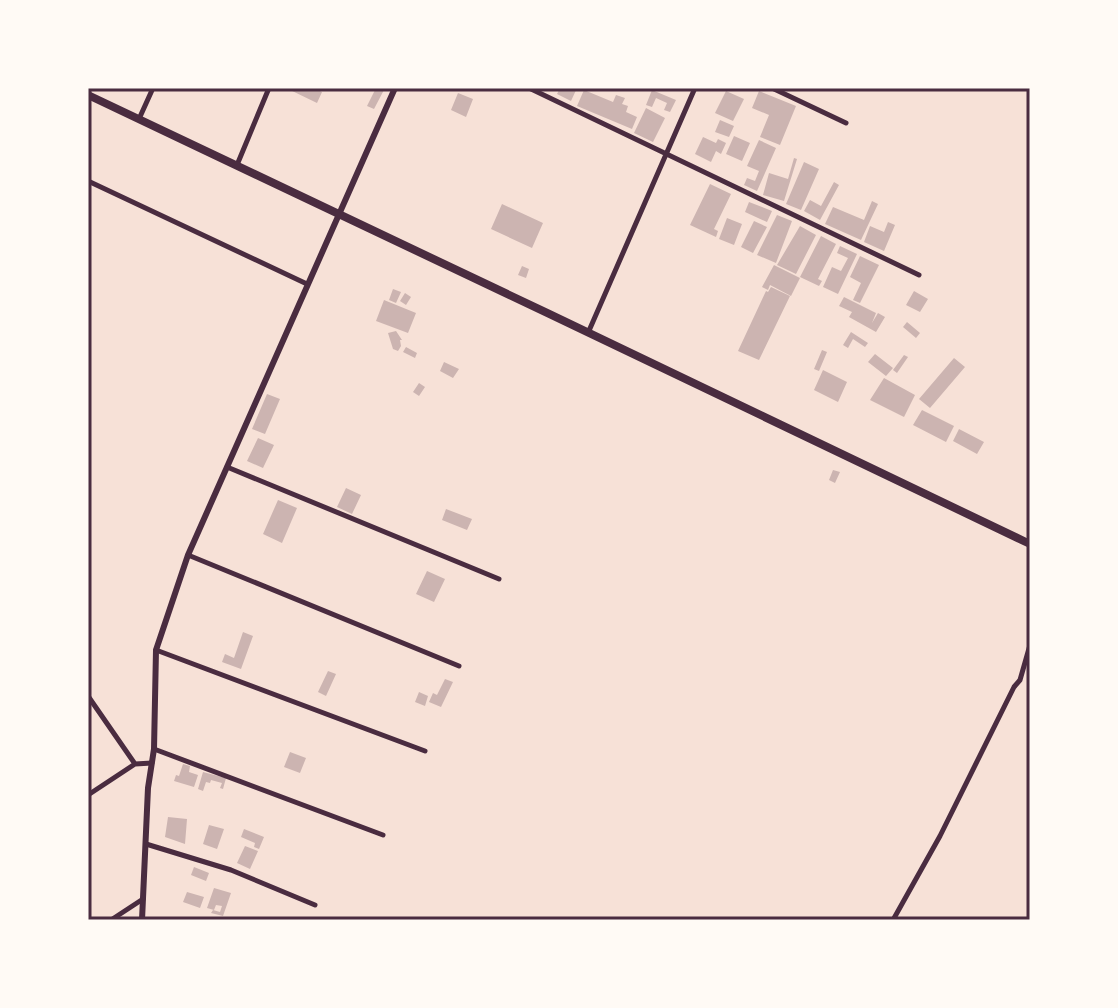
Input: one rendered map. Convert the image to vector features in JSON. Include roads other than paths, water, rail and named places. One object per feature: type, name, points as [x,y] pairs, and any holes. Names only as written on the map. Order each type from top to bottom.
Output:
[{"type":"highway","points":[[88,95],[1030,544]]},
{"type":"street","points":[[139,119],[153,88]]},
{"type":"street","points":[[237,165],[269,88]]},
{"type":"street","points":[[142,920],[148,788],[154,749],[156,650],[188,555],[395,88]]},
{"type":"street","points":[[529,88],[919,275]]},
{"type":"street","points":[[587,334],[695,88]]},
{"type":"street","points":[[772,88],[846,123]]},
{"type":"street","points":[[89,183],[307,284]]},
{"type":"street","points":[[227,467],[499,579]]},
{"type":"street","points":[[188,555],[459,666]]},
{"type":"street","points":[[1030,593],[1030,608]]},
{"type":"street","points":[[893,920],[1020,680],[1030,645]]},
{"type":"street","points":[[156,650],[425,751]]},
{"type":"street","points":[[88,696],[135,764]]},
{"type":"street","points":[[154,749],[383,835]]},
{"type":"street","points":[[88,795],[135,764],[152,763]]},
{"type":"street","points":[[146,844],[231,870],[315,905]]},
{"type":"street","points":[[111,920],[144,898]]}]
